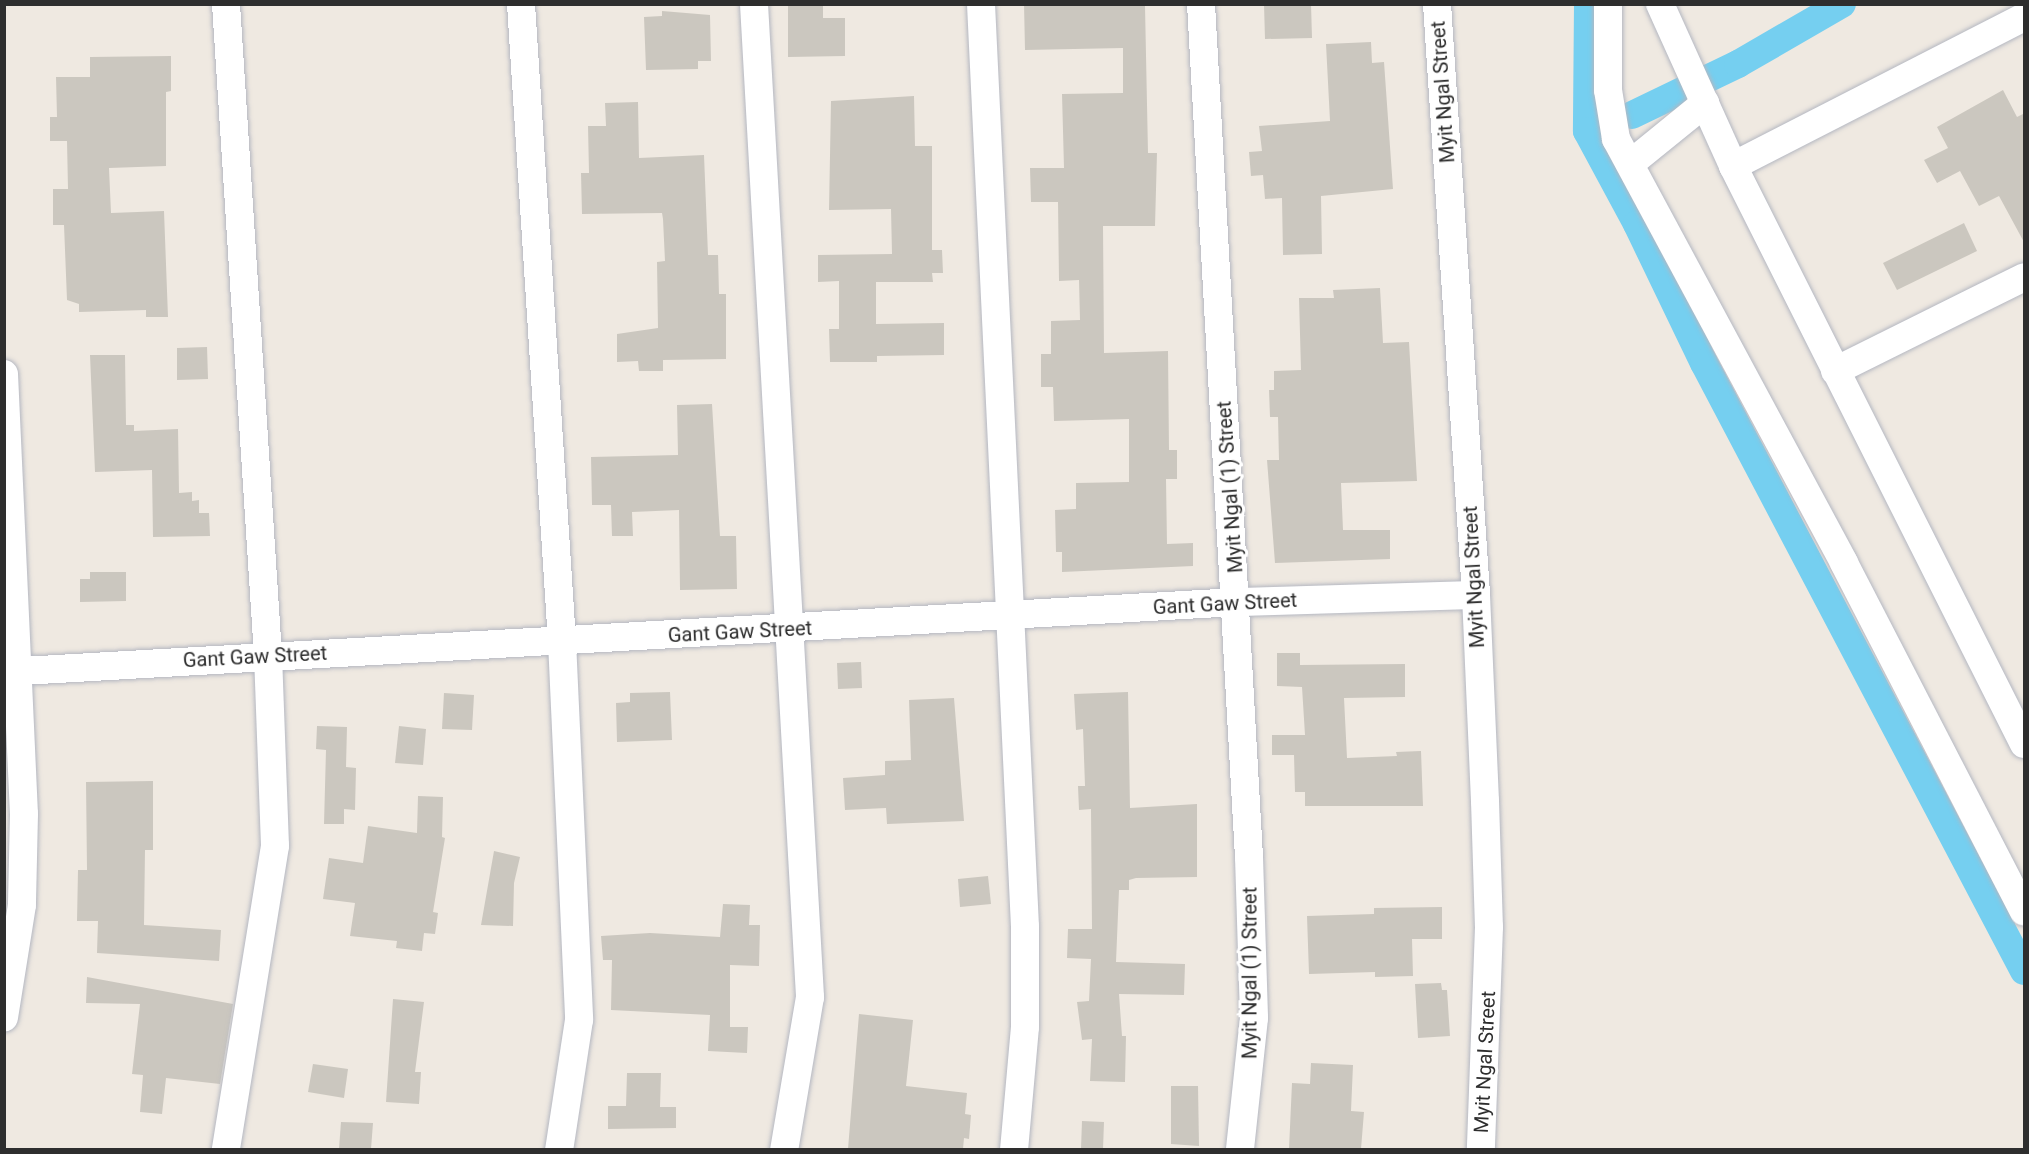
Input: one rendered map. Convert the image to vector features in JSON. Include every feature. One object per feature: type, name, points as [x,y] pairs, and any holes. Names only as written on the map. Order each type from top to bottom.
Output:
[{"type":"street","points":[[226,4],[268,655],[275,846],[226,1149]]},
{"type":"street","points":[[522,4],[562,641],[579,1020],[559,1149]]},
{"type":"street","points":[[754,4],[810,997],[784,1149]]},
{"type":"street","points":[[981,4],[1025,927],[1025,1027],[1014,1149]]},
{"type":"street","name":"Myit Ngal (1) Street","points":[[1201,4],[1238,602],[1254,1018],[1240,1149]]},
{"type":"street","name":"Myit Ngal Street","points":[[1437,4],[1476,595],[1489,927],[1481,1149]]},
{"type":"street","points":[[1608,4],[1611,124],[1630,164],[1838,552],[2025,911]]},
{"type":"street","points":[[1660,4],[1733,166],[1834,370],[2025,744]]},
{"type":"street","points":[[1733,166],[2025,17]]},
{"type":"street","points":[[1630,164],[1703,99]]},
{"type":"street","points":[[1834,370],[2025,277]]},
{"type":"street","points":[[4,374],[11,672],[24,814],[22,905],[4,1018]]},
{"type":"street","name":"Gant Gaw Street","points":[[11,672],[268,655],[791,629],[1238,602],[1476,595]]},
{"type":"building","points":[[788,4],[823,4],[823,18],[845,18],[845,56],[788,57]]},
{"type":"building","points":[[1024,4],[1145,6],[1148,153],[1157,153],[1155,226],[1103,226],[1104,353],[1168,351],[1169,450],[1177,450],[1177,479],[1166,479],[1167,544],[1193,543],[1193,566],[1062,572],[1062,552],[1056,552],[1055,510],[1076,509],[1076,483],[1129,482],[1129,419],[1054,421],[1053,387],[1041,387],[1041,354],[1051,354],[1051,321],[1080,320],[1079,280],[1059,281],[1058,202],[1031,202],[1030,168],[1064,168],[1062,94],[1123,93],[1123,48],[1025,50]]},
{"type":"building","points":[[1264,4],[1311,4],[1312,38],[1265,39]]},
{"type":"building","points":[[662,11],[710,15],[711,61],[698,61],[698,69],[646,70],[644,17],[662,16]]},
{"type":"building","points":[[1371,42],[1372,63],[1384,62],[1393,189],[1321,196],[1322,254],[1283,255],[1282,198],[1265,199],[1263,175],[1251,176],[1249,152],[1262,151],[1259,126],[1330,121],[1326,44]]},
{"type":"building","points":[[171,56],[171,91],[166,92],[166,166],[109,168],[111,213],[164,211],[168,317],[146,317],[146,310],[79,312],[79,304],[67,300],[64,225],[53,225],[53,189],[68,189],[67,141],[50,141],[50,117],[57,117],[56,77],[90,77],[90,57]]},
{"type":"building","points":[[2003,90],[2017,117],[2025,113],[2025,244],[1999,196],[1979,206],[1960,171],[1937,183],[1924,160],[1948,148],[1937,127]]},
{"type":"building","points":[[914,96],[915,146],[932,146],[932,250],[942,250],[943,273],[932,273],[933,282],[876,282],[876,324],[944,323],[944,355],[877,356],[877,362],[830,362],[829,329],[839,329],[839,281],[818,282],[818,255],[892,254],[891,209],[829,210],[831,101]]},
{"type":"building","points":[[638,102],[639,158],[704,155],[708,255],[718,255],[719,294],[726,294],[726,359],[663,360],[663,371],[639,371],[638,361],[617,362],[617,334],[658,328],[657,262],[665,261],[662,213],[582,214],[581,173],[589,173],[588,126],[606,126],[605,103]]},
{"type":"building","points":[[1964,223],[1977,251],[1897,290],[1883,263]]},
{"type":"building","points":[[1380,288],[1383,343],[1409,342],[1417,481],[1341,483],[1343,530],[1390,530],[1390,559],[1275,563],[1267,460],[1279,460],[1278,417],[1270,417],[1269,390],[1274,390],[1274,371],[1301,370],[1299,298],[1334,298],[1333,290]]},
{"type":"building","points":[[207,347],[208,379],[177,380],[177,348]]},
{"type":"building","points":[[90,355],[125,355],[126,425],[134,425],[134,431],[178,429],[179,493],[192,492],[192,501],[199,500],[199,513],[209,513],[210,536],[153,537],[152,470],[95,472]]},
{"type":"building","points":[[712,404],[720,536],[736,536],[737,589],[680,590],[679,510],[632,512],[633,536],[612,536],[611,505],[592,505],[591,457],[678,455],[677,405]]},
{"type":"building","points":[[90,572],[126,572],[126,601],[80,602],[80,579],[90,579]]},
{"type":"building","points":[[1277,653],[1300,653],[1300,665],[1405,664],[1405,697],[1344,698],[1347,758],[1397,756],[1396,752],[1421,751],[1423,806],[1305,806],[1305,792],[1295,792],[1294,755],[1272,755],[1272,735],[1305,735],[1302,687],[1277,686]]},
{"type":"building","points":[[861,662],[862,688],[838,689],[837,663]]},
{"type":"building","points":[[670,692],[672,740],[617,742],[616,703],[630,702],[630,693]]},
{"type":"building","points":[[1128,692],[1130,808],[1197,804],[1197,877],[1136,878],[1129,880],[1129,890],[1119,890],[1116,962],[1185,964],[1184,995],[1119,994],[1122,1036],[1126,1036],[1125,1082],[1090,1081],[1092,1039],[1082,1040],[1077,1002],[1089,1001],[1091,959],[1067,958],[1068,929],[1092,929],[1091,809],[1079,810],[1078,786],[1085,786],[1083,729],[1076,730],[1074,694]]},
{"type":"building","points":[[444,693],[474,695],[472,730],[442,729]]},
{"type":"building","points":[[954,698],[964,821],[887,824],[886,808],[845,810],[843,778],[885,775],[885,761],[911,760],[909,700]]},
{"type":"building","points":[[317,726],[347,727],[346,767],[356,768],[355,810],[344,809],[344,824],[324,824],[326,750],[316,749]]},
{"type":"building","points":[[399,726],[426,729],[423,765],[395,763]]},
{"type":"building","points":[[153,781],[153,850],[145,850],[144,925],[221,930],[219,961],[97,953],[98,921],[77,921],[78,870],[87,870],[86,782]]},
{"type":"building","points":[[418,796],[443,797],[442,837],[445,838],[433,912],[438,913],[435,934],[424,933],[422,951],[396,948],[397,941],[350,936],[355,903],[323,899],[329,858],[363,863],[368,826],[417,833]]},
{"type":"building","points":[[494,851],[520,857],[514,883],[513,926],[481,925]]},
{"type":"building","points":[[988,876],[991,904],[960,907],[958,879]]},
{"type":"building","points":[[723,904],[750,905],[749,925],[760,925],[759,966],[730,965],[730,1027],[748,1027],[747,1053],[708,1051],[710,1015],[611,1010],[612,960],[603,960],[601,936],[650,933],[720,937]]},
{"type":"building","points":[[1442,907],[1442,939],[1412,939],[1413,976],[1375,977],[1375,972],[1309,974],[1307,916],[1374,914],[1374,908]]},
{"type":"building","points":[[87,977],[233,1004],[220,1084],[166,1078],[162,1114],[140,1112],[143,1075],[132,1074],[140,1004],[86,1003]]},
{"type":"building","points":[[1441,983],[1442,990],[1447,990],[1450,1036],[1418,1038],[1415,984]]},
{"type":"building","points":[[393,999],[424,1002],[415,1072],[421,1072],[419,1104],[386,1102]]},
{"type":"building","points":[[859,1014],[913,1020],[906,1086],[967,1093],[965,1114],[971,1115],[969,1139],[964,1138],[963,1149],[848,1149]]},
{"type":"building","points":[[1311,1063],[1353,1065],[1351,1111],[1364,1112],[1361,1149],[1289,1149],[1292,1083],[1310,1084]]},
{"type":"building","points":[[313,1064],[348,1069],[344,1098],[308,1092]]},
{"type":"building","points":[[627,1073],[661,1073],[660,1107],[676,1107],[676,1128],[608,1129],[608,1106],[626,1106]]},
{"type":"building","points":[[1171,1086],[1198,1086],[1199,1146],[1171,1144]]},
{"type":"building","points":[[1082,1121],[1104,1122],[1103,1149],[1081,1149]]},
{"type":"building","points":[[341,1122],[373,1123],[371,1149],[339,1149]]},
{"type":"waterway","points":[[1588,4],[1587,131],[1637,224],[1704,363],[2024,971]]},
{"type":"waterway","points":[[1632,115],[1738,64],[1842,4]]}]
